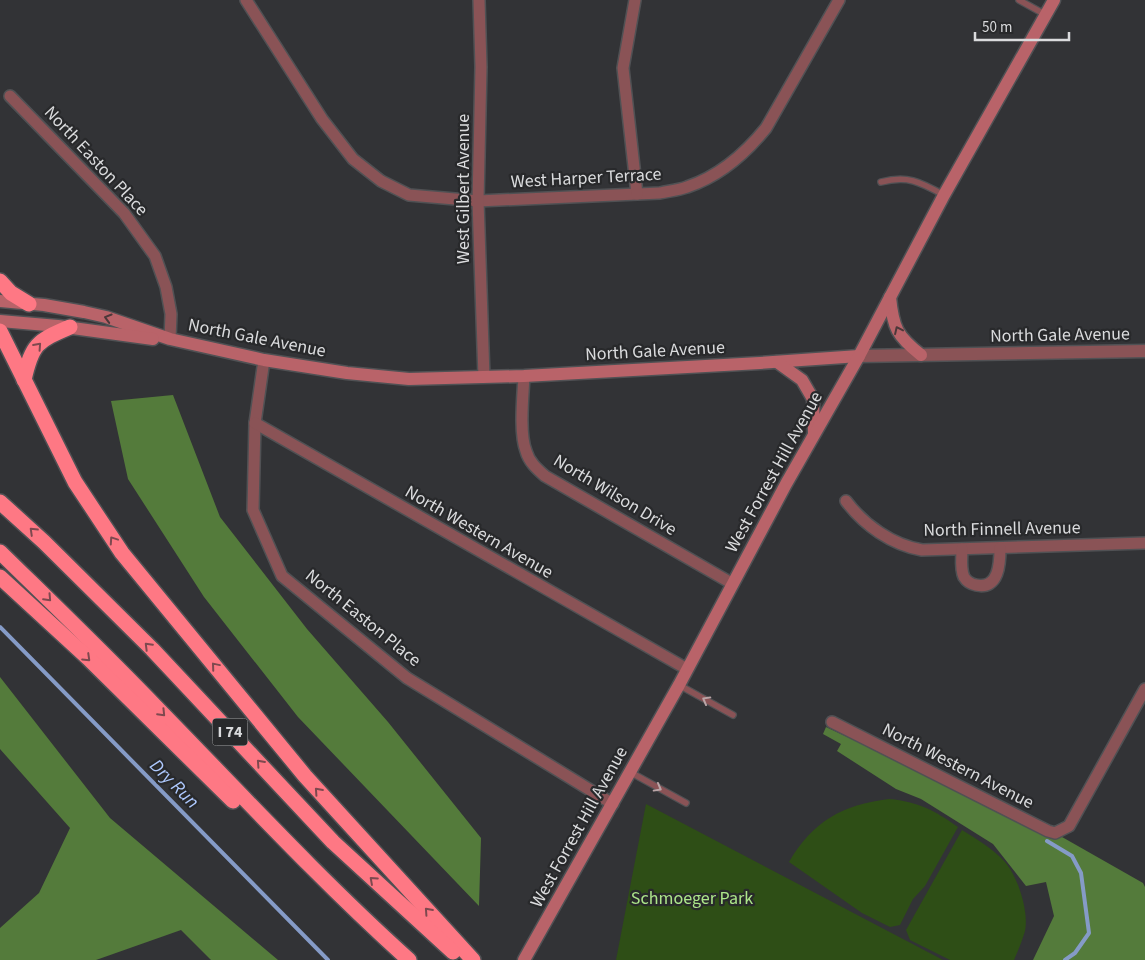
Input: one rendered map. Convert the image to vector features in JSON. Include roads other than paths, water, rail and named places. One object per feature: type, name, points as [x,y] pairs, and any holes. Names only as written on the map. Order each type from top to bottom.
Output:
[{"type":"highway","points":[[0,281],[11,293],[29,304]]},
{"type":"highway","points":[[24,380],[29,358],[37,344],[70,327]]},
{"type":"highway","points":[[0,331],[75,482],[122,553],[305,776],[473,960]]},
{"type":"highway","name":"I 74","points":[[0,502],[44,542],[152,649],[339,848],[461,960]]},
{"type":"highway","name":"I 74","points":[[0,552],[154,705],[307,863],[409,960]]},
{"type":"highway","points":[[0,577],[88,658],[308,874],[409,960]]},
{"type":"main road","name":"West Forrest Hill Avenue","points":[[524,960],[687,670],[814,434],[859,356],[944,195],[1054,0]]},
{"type":"main road","points":[[890,297],[896,330],[904,342],[921,355]]},
{"type":"main road","name":"North Gale Avenue","points":[[0,302],[29,304],[106,317],[170,339],[264,360],[346,373],[409,379],[524,376],[859,356]]},
{"type":"main road","name":"North Gale Avenue","points":[[0,321],[70,327],[146,338],[170,339]]},
{"type":"main road","points":[[777,362],[802,380],[813,399],[814,434]]},
{"type":"street","name":"West Harper Terrace","points":[[246,0],[322,119],[353,159],[381,180],[409,195],[478,201],[660,193],[688,187],[715,174],[752,145],[766,128],[839,0]]},
{"type":"street","name":"West Gilbert Avenue","points":[[479,0],[481,66],[478,201],[484,378]]},
{"type":"street","points":[[635,0],[623,68],[637,194]]},
{"type":"street","name":"North Easton Place","points":[[10,96],[124,213],[155,256],[166,287],[171,314],[170,339]]},
{"type":"street","name":"North Gale Avenue","points":[[859,356],[1145,351]]},
{"type":"street","name":"North Easton Place","points":[[264,360],[255,423],[253,510],[282,576],[407,678],[613,804]]},
{"type":"street","name":"North Wilson Drive","points":[[524,376],[523,436],[526,451],[533,465],[545,476],[732,584]]},
{"type":"street","name":"North Western Avenue","points":[[255,423],[687,670]]},
{"type":"street","name":"North Finnell Avenue","points":[[846,500],[865,523],[903,545],[922,550],[1145,543]]},
{"type":"street","points":[[962,549],[963,575],[968,583],[978,586],[987,585],[994,579],[1000,564],[1000,548]]},
{"type":"street","name":"North Western Avenue","points":[[832,722],[1055,833],[1069,826],[1145,689]]},
{"type":"lane","points":[[1019,0],[1046,15]]},
{"type":"lane","points":[[880,182],[904,178],[918,180],[944,195]]},
{"type":"lane","points":[[678,685],[733,715]]},
{"type":"lane","points":[[630,772],[686,803]]},
{"type":"waterway","name":"Dry Run","points":[[0,627],[328,960]]},
{"type":"waterway","points":[[1047,841],[1072,856],[1081,873],[1089,933],[1075,953],[1065,960]]},
{"type":"park label","name":"Schmoeger Park","points":[[692,898]]}]
